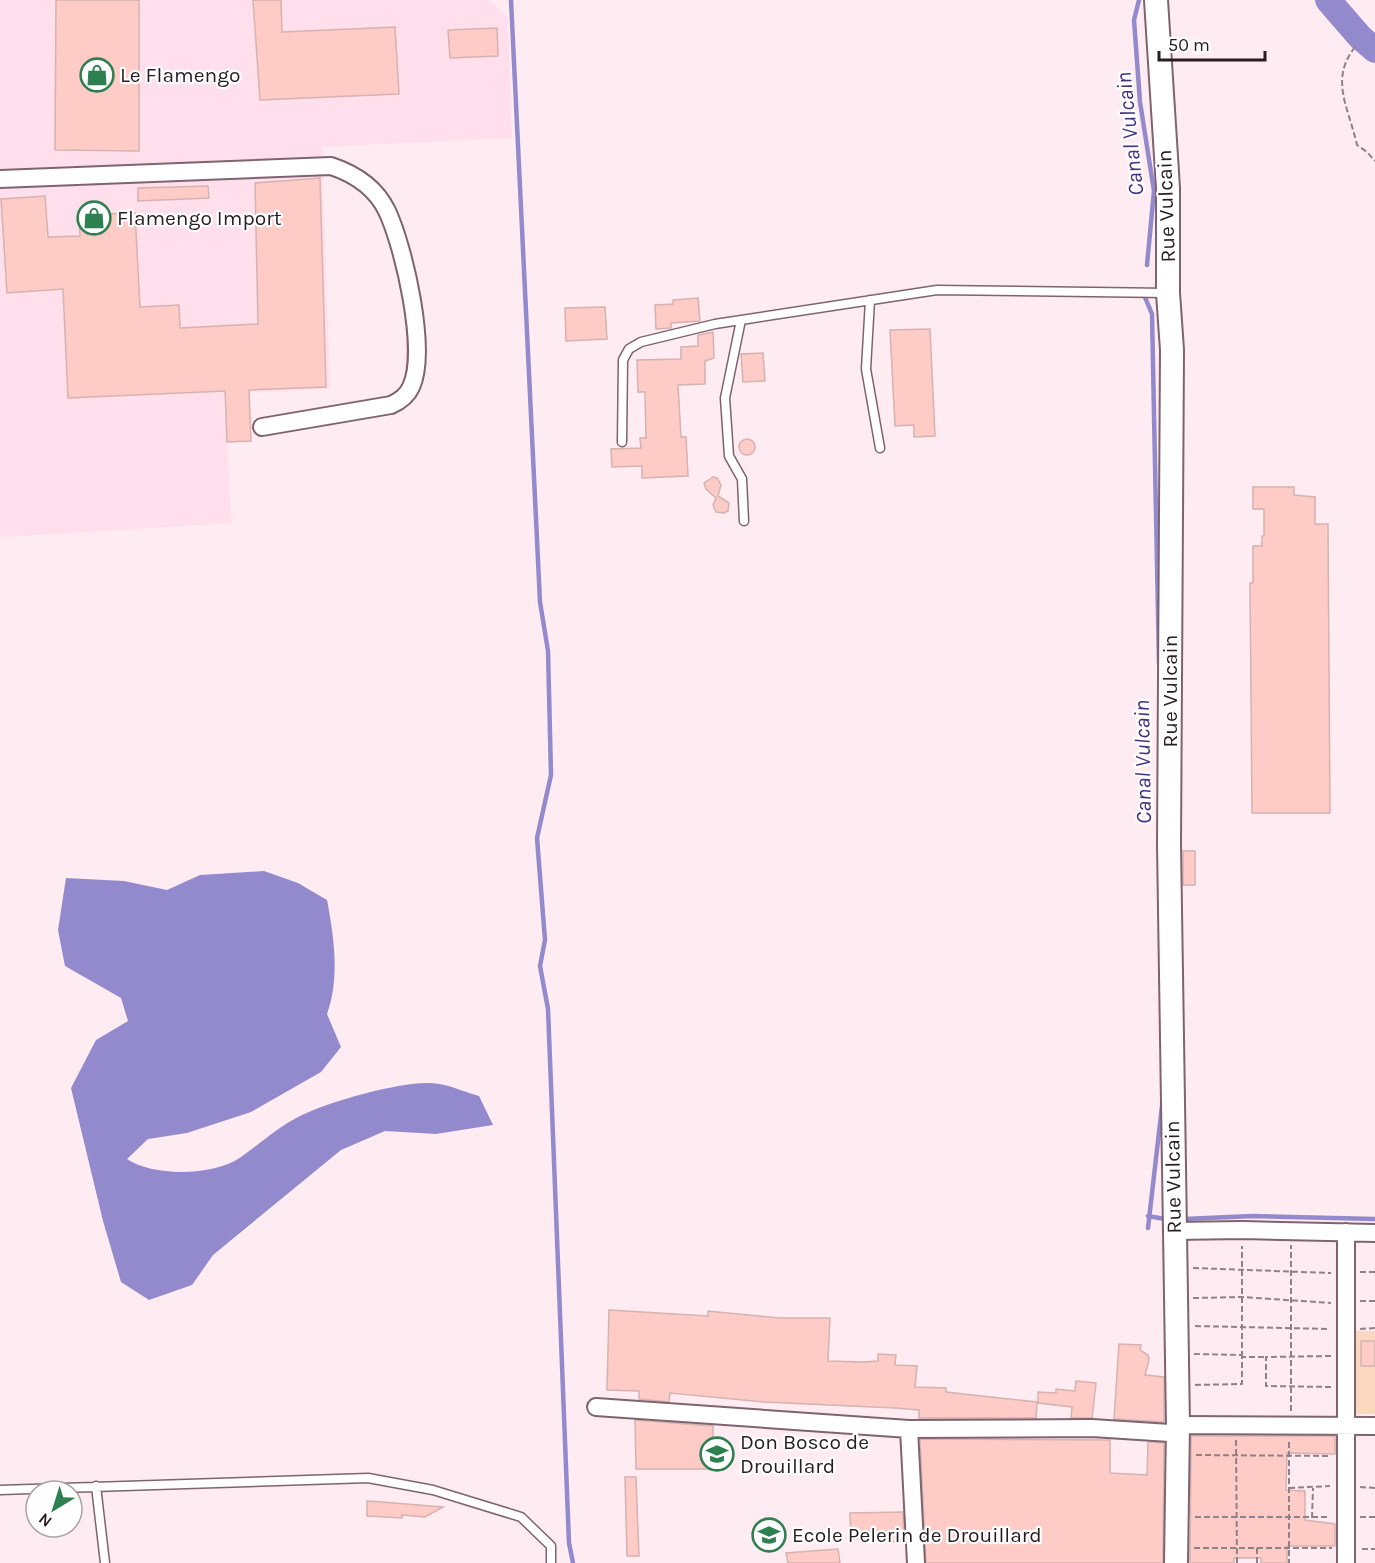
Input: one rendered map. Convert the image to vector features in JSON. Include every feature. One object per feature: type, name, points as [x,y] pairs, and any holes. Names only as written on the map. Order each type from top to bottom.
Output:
[{"type":"street","name":"Rue Vulcain","points":[[1156,0],[1155,27],[1168,188],[1168,293],[1172,350],[1169,857],[1174,1299],[1178,1425],[1176,1555]]},
{"type":"street","points":[[0,179],[331,166],[350,173],[367,185],[387,210],[406,267],[416,327],[414,372],[411,386],[402,399],[391,405],[262,426]]},
{"type":"street","points":[[1174,1231],[1291,1230],[1375,1233]]},
{"type":"street","points":[[1346,1232],[1344,1485],[1346,1556]]},
{"type":"street","points":[[596,1407],[909,1428],[1092,1428],[1170,1433],[1178,1425],[1375,1426]]},
{"type":"street","points":[[909,1428],[916,1563]]},
{"type":"lane","points":[[622,441],[623,360],[629,349],[641,342],[741,320],[937,290],[1168,293]]},
{"type":"lane","points":[[870,300],[866,369],[880,448]]},
{"type":"lane","points":[[741,320],[725,398],[729,456],[742,479],[744,520]]},
{"type":"lane","points":[[0,1490],[368,1478],[432,1490],[521,1517],[551,1546],[552,1563]]},
{"type":"lane","points":[[96,1486],[105,1563]]},
{"type":"path","points":[[1354,47],[1344,61],[1340,79],[1357,145],[1375,161]]},
{"type":"path","points":[[1177,1386],[1242,1384],[1240,1327],[1242,1230]]},
{"type":"path","points":[[1289,1563],[1291,1230]]},
{"type":"path","points":[[1174,1267],[1346,1274]]},
{"type":"path","points":[[1174,1299],[1242,1297],[1346,1304]]},
{"type":"path","points":[[1176,1326],[1346,1329]]},
{"type":"path","points":[[1176,1354],[1266,1357],[1346,1356]]},
{"type":"path","points":[[1266,1357],[1266,1386],[1346,1388]]},
{"type":"path","points":[[1237,1425],[1237,1563]]},
{"type":"path","points":[[1177,1456],[1236,1454],[1346,1456]]},
{"type":"path","points":[[1289,1488],[1344,1485]]},
{"type":"path","points":[[1312,1518],[1313,1488]]},
{"type":"path","points":[[1176,1517],[1345,1517]]},
{"type":"path","points":[[1176,1555],[1237,1548],[1289,1548],[1346,1556],[1375,1549]]},
{"type":"path","points":[[1257,1548],[1257,1563]]},
{"type":"shaded area","points":[[0,0],[489,0],[508,17],[512,138],[322,147],[330,389],[223,394],[232,523],[0,537]]},
{"type":"shaded area","points":[[264,871],[298,883],[327,900],[334,943],[335,972],[327,1014],[341,1047],[321,1072],[251,1112],[187,1133],[148,1139],[127,1159],[138,1165],[168,1171],[200,1171],[216,1168],[241,1157],[302,1115],[365,1093],[417,1084],[442,1084],[479,1096],[493,1125],[436,1134],[385,1131],[341,1150],[213,1255],[192,1285],[149,1300],[121,1282],[103,1221],[71,1088],[96,1040],[128,1021],[121,998],[65,966],[58,930],[66,878],[124,881],[167,890],[200,875]]},
{"type":"shaded area","points":[[1356,1331],[1375,1331],[1375,1414],[1355,1414]]},
{"type":"building","name":"Le Flamengo","points":[[56,0],[139,0],[139,151],[55,150]]},
{"type":"building","points":[[253,0],[281,0],[282,32],[395,27],[399,94],[260,100]]},
{"type":"building","points":[[497,28],[498,56],[450,58],[448,30]]},
{"type":"building","points":[[320,178],[326,387],[249,390],[251,441],[227,442],[225,391],[68,398],[63,289],[7,293],[1,199],[45,196],[48,237],[80,236],[79,215],[135,213],[140,307],[179,305],[180,328],[258,324],[255,183]]},
{"type":"building","points":[[208,186],[209,198],[138,201],[138,188]]},
{"type":"building","points":[[698,298],[700,321],[671,323],[671,328],[656,329],[655,305],[673,304],[673,300]]},
{"type":"building","points":[[605,307],[607,339],[566,341],[565,308]]},
{"type":"building","points":[[930,329],[935,436],[914,437],[914,425],[895,426],[890,330]]},
{"type":"building","points":[[713,332],[714,358],[705,361],[705,384],[678,385],[681,437],[686,437],[688,476],[642,478],[642,466],[612,467],[611,449],[641,448],[640,438],[646,438],[645,392],[638,392],[637,360],[681,359],[681,347],[698,346],[698,335]]},
{"type":"building","points":[[763,353],[765,381],[743,382],[741,354]]},
{"type":"building","points":[[744,439],[750,439],[755,447],[753,453],[744,455],[739,450],[739,444]]},
{"type":"building","points":[[713,477],[717,478],[721,485],[718,496],[729,503],[728,511],[724,513],[716,512],[713,505],[716,498],[706,489],[704,483]]},
{"type":"building","points":[[1253,487],[1294,487],[1294,495],[1315,497],[1315,524],[1328,524],[1330,813],[1252,813],[1250,583],[1253,583],[1253,546],[1262,546],[1262,536],[1264,536],[1264,509],[1253,509]]},
{"type":"building","points":[[1183,851],[1195,851],[1195,885],[1183,885]]},
{"type":"building","points":[[609,1310],[708,1316],[708,1311],[780,1318],[830,1318],[828,1361],[878,1361],[878,1354],[896,1355],[895,1365],[917,1366],[915,1387],[946,1388],[946,1392],[1037,1402],[1036,1418],[919,1418],[919,1410],[764,1402],[670,1393],[669,1402],[639,1399],[639,1391],[607,1390]]},
{"type":"building","points":[[1361,1341],[1375,1341],[1375,1366],[1361,1366]]},
{"type":"building","points":[[1119,1344],[1141,1345],[1140,1350],[1148,1355],[1149,1360],[1145,1375],[1164,1377],[1164,1422],[1114,1419]]},
{"type":"building","points":[[1076,1381],[1096,1383],[1092,1418],[1071,1418],[1072,1407],[1038,1403],[1038,1392],[1056,1393],[1056,1389],[1075,1391]]},
{"type":"building","points":[[635,1420],[713,1426],[713,1469],[636,1469]]},
{"type":"building","points":[[1191,1436],[1335,1436],[1335,1454],[1287,1453],[1286,1490],[1305,1491],[1305,1520],[1335,1524],[1335,1546],[1287,1546],[1287,1563],[1261,1563],[1261,1558],[1234,1558],[1234,1563],[1190,1563]]},
{"type":"building","points":[[920,1439],[1110,1440],[1110,1473],[1147,1475],[1148,1442],[1164,1443],[1163,1563],[926,1563]]},
{"type":"building","points":[[625,1477],[636,1477],[639,1556],[627,1556]]},
{"type":"building","points":[[367,1501],[443,1507],[425,1517],[367,1516]]},
{"type":"building","points":[[903,1512],[904,1542],[880,1542],[880,1538],[851,1539],[850,1513]]},
{"type":"building","points":[[838,1549],[840,1563],[788,1563],[786,1553]]},
{"type":"waterway","points":[[511,0],[540,602],[548,651],[551,775],[537,838],[545,940],[540,966],[548,1009],[569,1543],[573,1563]]},
{"type":"waterway","name":"Canal Vulcain","points":[[1139,0],[1134,20],[1140,102],[1154,191],[1147,265]]},
{"type":"waterway","points":[[1328,0],[1360,37],[1375,50]]},
{"type":"waterway","name":"Canal Vulcain","points":[[1144,295],[1152,314],[1159,663]]},
{"type":"waterway","name":"Canal Vulcain","points":[[1148,1228],[1162,1106]]},
{"type":"waterway","points":[[1148,1216],[1165,1219]]},
{"type":"waterway","points":[[1184,1219],[1253,1216],[1375,1219]]},
{"type":"place","name":"Le Flamengo","points":[[97,75]]},
{"type":"place","name":"Flamengo Import","points":[[94,218]]},
{"type":"place","name":"Don Bosco de Drouillard","points":[[717,1454]]},
{"type":"place","name":"Ecole Pelerin de Drouillard","points":[[769,1535]]}]
